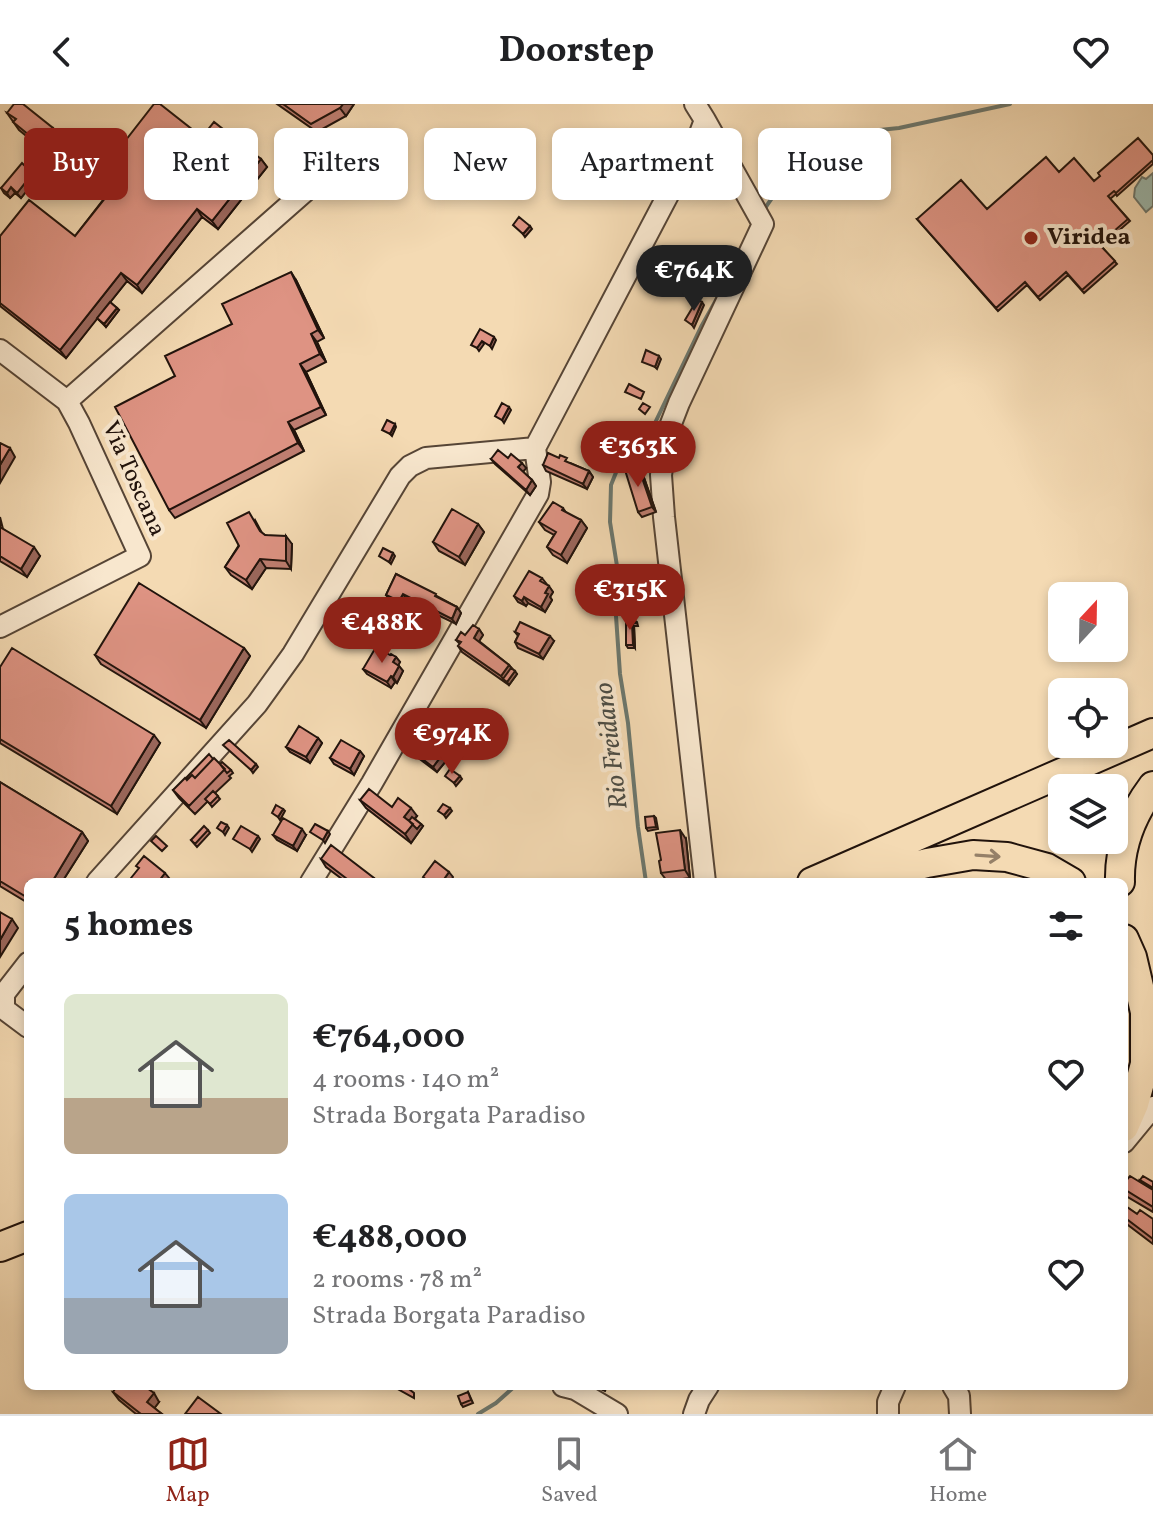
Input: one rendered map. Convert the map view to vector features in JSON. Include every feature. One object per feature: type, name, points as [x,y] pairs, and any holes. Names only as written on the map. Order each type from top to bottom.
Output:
[{"type":"highway","points":[[821,878],[1153,733]]},
{"type":"highway","points":[[1097,774],[1153,751]]},
{"type":"highway","points":[[1120,878],[1122,849],[1134,815],[1153,786]]},
{"type":"highway","points":[[866,878],[1048,795]]},
{"type":"highway","points":[[872,878],[973,855],[1007,857],[1047,868],[1064,878]]},
{"type":"highway","points":[[1128,946],[1153,977]]},
{"type":"highway","points":[[1128,949],[1145,1012],[1145,1064],[1128,1118]]},
{"type":"highway","points":[[0,1230],[24,1221]]},
{"type":"highway","points":[[0,1247],[24,1238]]},
{"type":"street","points":[[700,112],[758,215],[667,434],[661,475],[705,878]]},
{"type":"street","points":[[313,878],[372,783],[538,494],[540,482],[535,448],[699,136],[700,112]]},
{"type":"street","points":[[67,401],[295,200]]},
{"type":"street","name":"Via Toscana","points":[[0,350],[67,401],[140,556],[0,627]]},
{"type":"street","points":[[101,878],[257,704],[293,654],[400,476],[410,466],[426,458],[535,448]]},
{"type":"street","points":[[24,968],[4,994],[4,1009],[24,1024]]},
{"type":"street","points":[[1128,1137],[1153,1107]]},
{"type":"street","points":[[577,1390],[617,1414]]},
{"type":"water","points":[[1153,173],[1153,206],[1146,212],[1134,197],[1135,188],[1142,177],[1146,179]]},
{"type":"building","points":[[14,104],[23,104],[53,128],[24,128],[24,131],[13,122],[16,119],[7,113]]},
{"type":"building","points":[[154,104],[160,104],[191,128],[144,128],[144,200],[229,200],[212,221],[197,209],[137,285],[121,273],[60,350],[0,303],[0,236],[29,200],[75,236],[104,200],[128,200],[128,137]]},
{"type":"building","points":[[283,104],[343,104],[311,124]]},
{"type":"building","points":[[1138,138],[1153,155],[1153,160],[1116,193],[1114,191],[1108,196],[1128,219],[1099,244],[1115,261],[1082,290],[1066,272],[1038,297],[1025,282],[996,308],[917,219],[961,180],[987,209],[1046,157],[1059,172],[1074,158],[1094,181],[1100,176],[1098,173]]},
{"type":"building","points":[[22,163],[24,184],[17,193],[11,187],[7,193],[1,188]]},
{"type":"building","points":[[519,217],[530,226],[523,234],[513,225]]},
{"type":"building","points":[[291,272],[318,330],[311,334],[320,354],[300,364],[321,407],[288,422],[298,443],[169,510],[115,407],[175,376],[165,356],[232,324],[222,304]]},
{"type":"building","points":[[697,300],[702,302],[692,325],[685,320]]},
{"type":"building","points":[[110,302],[117,308],[104,324],[97,318]]},
{"type":"building","points":[[480,329],[494,337],[490,346],[482,341],[477,348],[471,345]]},
{"type":"building","points":[[646,350],[659,356],[655,367],[642,362]]},
{"type":"building","points":[[629,384],[644,392],[641,399],[625,392]]},
{"type":"building","points":[[502,403],[509,407],[502,420],[495,416]]},
{"type":"building","points":[[643,403],[650,407],[645,414],[639,409]]},
{"type":"building","points":[[387,420],[395,424],[390,434],[382,430]]},
{"type":"building","points":[[0,443],[10,448],[0,465]]},
{"type":"building","points":[[498,450],[508,458],[511,454],[522,463],[518,467],[532,480],[526,490],[491,459]]},
{"type":"building","points":[[548,453],[567,458],[565,461],[589,471],[583,484],[543,465]]},
{"type":"building","points":[[638,466],[652,507],[638,512],[625,470]]},
{"type":"building","points":[[553,502],[581,520],[561,555],[547,547],[556,532],[539,522]]},
{"type":"building","points":[[452,509],[478,524],[459,557],[433,542]]},
{"type":"building","points":[[249,512],[265,535],[286,536],[286,561],[260,559],[246,580],[225,567],[239,546],[227,523]]},
{"type":"building","points":[[0,527],[34,547],[21,569],[0,556]]},
{"type":"building","points":[[383,548],[393,553],[389,562],[379,556]]},
{"type":"building","points":[[529,571],[549,586],[541,607],[524,597],[522,601],[514,596]]},
{"type":"building","points":[[396,574],[457,607],[452,619],[403,594],[399,601],[386,595]]},
{"type":"building","points":[[139,583],[244,648],[200,720],[95,655]]},
{"type":"building","points":[[392,609],[414,620],[411,626],[388,616]]},
{"type":"building","points":[[626,619],[635,619],[636,623],[632,623],[633,645],[626,645]]},
{"type":"building","points":[[418,620],[435,628],[432,633],[415,624]]},
{"type":"building","points":[[520,622],[550,636],[539,654],[515,642],[519,634],[515,632]]},
{"type":"building","points":[[473,625],[479,629],[474,638],[509,665],[501,676],[458,646],[461,642],[456,640],[461,632],[465,635]]},
{"type":"building","points":[[376,647],[396,657],[393,662],[399,666],[387,682],[363,669]]},
{"type":"building","points":[[12,648],[154,735],[111,806],[0,739],[0,667]]},
{"type":"building","points":[[511,668],[515,671],[507,682],[503,679]]},
{"type":"building","points":[[299,726],[318,738],[306,757],[286,747]]},
{"type":"building","points":[[457,726],[467,733],[460,742],[451,735]]},
{"type":"building","points":[[410,731],[442,755],[433,767],[401,743]]},
{"type":"building","points":[[229,740],[256,764],[251,770],[223,745]]},
{"type":"building","points":[[341,740],[360,751],[350,769],[330,758]]},
{"type":"building","points":[[209,754],[213,759],[195,778],[192,775],[187,780],[186,778]]},
{"type":"building","points":[[214,758],[225,769],[189,806],[173,790],[185,778],[187,780],[192,775],[195,778]]},
{"type":"building","points":[[222,762],[231,770],[227,773],[220,764]]},
{"type":"building","points":[[450,769],[460,776],[454,783],[445,776]]},
{"type":"building","points":[[0,782],[82,832],[54,878],[24,878],[24,896],[0,881]]},
{"type":"building","points":[[369,789],[392,807],[398,798],[411,808],[404,817],[413,824],[405,834],[360,800]]},
{"type":"building","points":[[213,791],[218,796],[210,804],[205,799]]},
{"type":"building","points":[[443,804],[450,808],[444,815],[438,811]]},
{"type":"building","points":[[276,805],[283,809],[278,817],[272,813]]},
{"type":"building","points":[[654,816],[656,827],[646,828],[645,817]]},
{"type":"building","points":[[412,817],[421,824],[417,829],[409,821]]},
{"type":"building","points":[[283,818],[302,829],[293,846],[273,835]]},
{"type":"building","points":[[221,822],[227,825],[223,832],[217,828]]},
{"type":"building","points":[[315,824],[328,831],[323,840],[310,832]]},
{"type":"building","points":[[204,826],[208,830],[195,844],[191,840]]},
{"type":"building","points":[[241,826],[258,836],[250,849],[233,839]]},
{"type":"building","points":[[680,830],[685,870],[661,873],[656,833]]},
{"type":"building","points":[[156,836],[167,846],[162,851],[151,841]]},
{"type":"building","points":[[331,845],[374,878],[346,878],[321,859]]},
{"type":"building","points":[[144,856],[165,873],[161,878],[131,878],[139,868],[136,866]]},
{"type":"building","points":[[435,861],[449,872],[445,878],[423,877]]},
{"type":"building","points":[[0,912],[12,919],[0,940]]},
{"type":"building","points":[[1130,1176],[1153,1190],[1153,1207],[1128,1191]]},
{"type":"building","points":[[1143,1176],[1153,1182],[1153,1188],[1140,1180]]},
{"type":"building","points":[[1128,1208],[1137,1214],[1140,1210],[1153,1219],[1153,1239],[1128,1220]]},
{"type":"building","points":[[150,1390],[154,1393],[147,1402],[162,1414],[141,1414],[113,1392]]},
{"type":"building","points":[[400,1390],[410,1390],[414,1398]]},
{"type":"building","points":[[468,1392],[471,1400],[461,1404],[458,1396]]},
{"type":"building","points":[[198,1397],[221,1414],[185,1414]]},
{"type":"waterway","name":"Rio Freidano","points":[[763,211],[800,157],[850,133],[899,128],[1010,104]]},
{"type":"waterway","name":"Rio Freidano","points":[[645,878],[620,674],[617,566],[610,522],[611,485],[617,470],[635,453],[654,425],[720,293]]},
{"type":"waterway","name":"Rio Freidano","points":[[478,1414],[511,1390]]},
{"type":"place","name":"Viridea","points":[[1031,238]]}]
